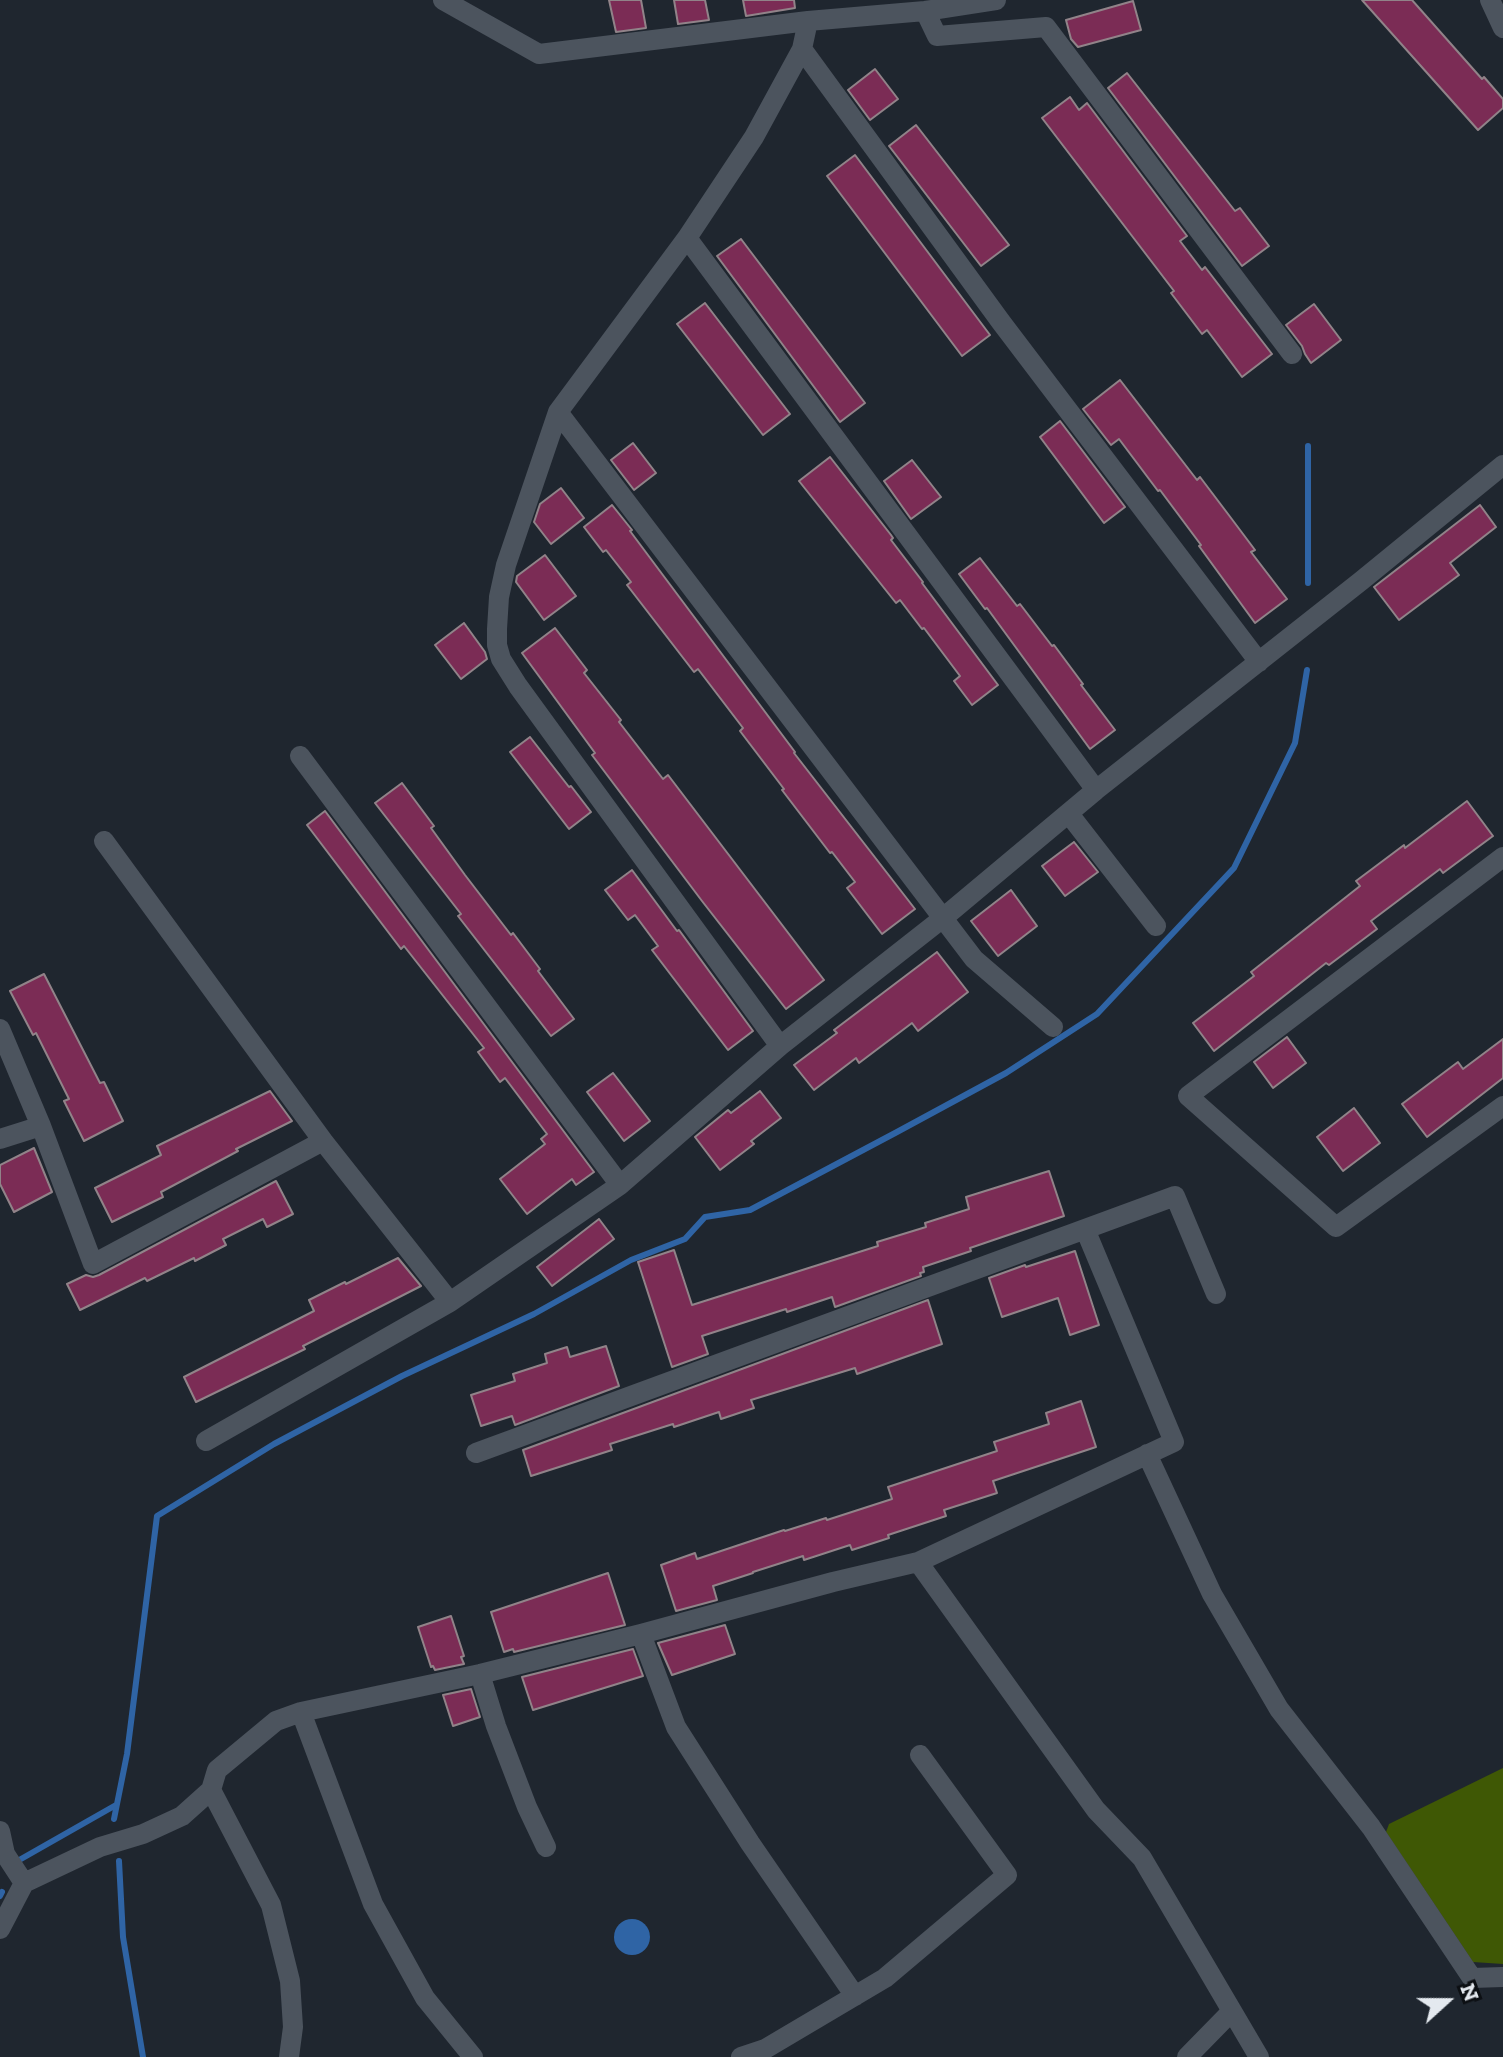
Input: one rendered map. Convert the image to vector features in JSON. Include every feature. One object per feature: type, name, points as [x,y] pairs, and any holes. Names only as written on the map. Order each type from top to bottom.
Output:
[{"type":"street","points":[[443,0],[539,54],[808,21],[925,11],[996,0]]},
{"type":"street","points":[[1490,0],[1503,28]]},
{"type":"street","points":[[925,11],[937,36],[1046,27],[1292,354]]},
{"type":"street","points":[[780,1046],[518,686],[501,659],[497,629],[499,597],[506,565],[558,412],[687,238],[754,137],[802,49],[808,21]]},
{"type":"street","points":[[802,49],[1001,322],[1259,662]]},
{"type":"street","points":[[687,238],[1096,790]]},
{"type":"street","points":[[558,412],[974,959],[1053,1027]]},
{"type":"street","points":[[206,1441],[450,1302],[620,1185],[780,1046],[1503,465]]},
{"type":"street","points":[[300,756],[620,1185]]},
{"type":"street","points":[[1069,814],[1156,926]]},
{"type":"street","points":[[104,841],[323,1141],[450,1302]]},
{"type":"street","points":[[1503,857],[1188,1096],[1336,1227],[1503,1106]]},
{"type":"street","points":[[0,1029],[41,1126],[93,1264],[323,1141]]},
{"type":"street","points":[[0,1139],[41,1126]]},
{"type":"street","points":[[476,1453],[1175,1196],[1216,1294]]},
{"type":"street","points":[[0,1929],[24,1883],[100,1847],[143,1834],[182,1816],[211,1790],[217,1770],[276,1721],[301,1712],[480,1674],[918,1562],[1174,1442],[1085,1229]]},
{"type":"street","points":[[1147,1454],[1212,1594],[1279,1709],[1371,1827],[1472,1978],[1503,1977]]},
{"type":"street","points":[[918,1562],[1096,1810],[1142,1858],[1259,2057]]},
{"type":"street","points":[[641,1634],[676,1727],[750,1843],[855,1996]]},
{"type":"street","points":[[480,1674],[511,1767],[546,1847]]},
{"type":"street","points":[[301,1712],[373,1904],[425,1998],[473,2057]]},
{"type":"street","points":[[741,2057],[765,2049],[885,1978],[1007,1875],[920,1755]]},
{"type":"street","points":[[211,1790],[271,1905],[290,1981],[293,2027],[289,2057]]},
{"type":"street","points":[[0,1831],[5,1854],[24,1883]]},
{"type":"street","points":[[1187,2057],[1232,2011]]},
{"type":"green space","points":[[1503,1768],[1503,1964],[1473,1962],[1386,1832],[1389,1824]]},
{"type":"water","points":[[632,1919],[645,1924],[650,1937],[645,1950],[632,1955],[619,1950],[614,1937],[619,1924]]},
{"type":"building","points":[[609,0],[641,0],[646,28],[616,32]]},
{"type":"building","points":[[674,0],[705,0],[709,20],[678,24]]},
{"type":"building","points":[[743,0],[794,0],[795,8],[746,16]]},
{"type":"building","points":[[1362,0],[1412,0],[1503,99],[1503,108],[1478,130]]},
{"type":"building","points":[[1133,1],[1141,30],[1078,47],[1071,39],[1066,20]]},
{"type":"building","points":[[875,69],[898,99],[870,120],[848,90]]},
{"type":"building","points":[[1127,73],[1235,211],[1240,208],[1269,246],[1242,266],[1108,88]]},
{"type":"building","points":[[1070,97],[1079,110],[1087,103],[1187,236],[1180,241],[1202,270],[1205,267],[1272,354],[1242,377],[1207,330],[1202,334],[1171,293],[1174,291],[1042,118]]},
{"type":"building","points":[[916,125],[1009,245],[981,266],[889,146]]},
{"type":"building","points":[[855,155],[990,335],[962,356],[827,176]]},
{"type":"building","points":[[741,239],[865,403],[840,422],[717,256]]},
{"type":"building","points":[[705,303],[790,414],[763,435],[677,324]]},
{"type":"building","points":[[1314,304],[1341,340],[1311,363],[1286,325]]},
{"type":"building","points":[[1120,380],[1197,480],[1200,477],[1287,599],[1255,623],[1160,490],[1119,439],[1111,445],[1083,409]]},
{"type":"building","points":[[1060,421],[1125,507],[1104,523],[1040,437]]},
{"type":"building","points":[[633,443],[656,473],[634,490],[611,460]]},
{"type":"building","points":[[830,457],[891,535],[891,540],[998,685],[972,705],[954,681],[960,676],[924,628],[900,600],[896,603],[799,481]]},
{"type":"building","points":[[912,460],[941,497],[911,519],[884,481]]},
{"type":"building","points":[[561,488],[584,518],[551,544],[534,522],[540,504]]},
{"type":"building","points":[[612,505],[794,753],[915,909],[882,934],[847,888],[855,882],[782,790],[740,731],[743,728],[698,669],[694,672],[627,585],[631,582],[584,527]]},
{"type":"building","points":[[1480,505],[1496,527],[1450,563],[1459,575],[1399,620],[1374,587]]},
{"type":"building","points":[[545,555],[576,596],[544,620],[516,582],[517,576]]},
{"type":"building","points":[[980,558],[1017,606],[1020,604],[1054,645],[1115,730],[1090,749],[959,574]]},
{"type":"building","points":[[464,623],[487,659],[461,679],[435,645]]},
{"type":"building","points":[[555,628],[587,670],[584,673],[621,720],[619,722],[663,779],[668,775],[824,980],[786,1009],[592,755],[595,753],[522,653]]},
{"type":"building","points":[[530,737],[591,812],[569,829],[510,752]]},
{"type":"building","points":[[402,783],[465,875],[511,935],[513,933],[574,1019],[551,1036],[375,803]]},
{"type":"building","points":[[1467,801],[1493,836],[1443,873],[1440,869],[1371,921],[1377,929],[1329,965],[1326,963],[1214,1051],[1193,1023],[1254,976],[1251,972],[1360,886],[1356,881]]},
{"type":"building","points":[[325,811],[594,1172],[576,1185],[572,1179],[527,1214],[500,1179],[545,1144],[541,1139],[547,1134],[505,1078],[500,1082],[478,1052],[484,1048],[404,946],[401,949],[307,825]]},
{"type":"building","points":[[1074,842],[1098,872],[1065,896],[1042,866]]},
{"type":"building","points":[[632,870],[753,1031],[728,1050],[652,950],[658,946],[635,915],[628,920],[605,890]]},
{"type":"building","points":[[1011,890],[1037,926],[998,956],[971,921]]},
{"type":"building","points":[[937,952],[968,992],[918,1031],[912,1023],[859,1063],[856,1058],[814,1090],[794,1065],[837,1033],[834,1030]]},
{"type":"building","points":[[44,974],[123,1121],[84,1141],[64,1101],[69,1099],[36,1033],[33,1035],[10,991]]},
{"type":"building","points":[[1287,1037],[1306,1063],[1273,1088],[1254,1062]]},
{"type":"building","points":[[1503,1039],[1503,1078],[1427,1137],[1402,1104],[1458,1062],[1463,1069]]},
{"type":"building","points":[[613,1073],[650,1121],[624,1141],[587,1092]]},
{"type":"building","points":[[270,1091],[292,1121],[161,1192],[163,1197],[112,1222],[95,1188],[161,1155],[157,1146]]},
{"type":"building","points":[[760,1091],[781,1118],[720,1170],[695,1137],[728,1110],[731,1113]]},
{"type":"building","points":[[1354,1108],[1380,1143],[1343,1171],[1317,1137]]},
{"type":"building","points":[[34,1148],[52,1192],[14,1212],[0,1184],[0,1165]]},
{"type":"building","points":[[1049,1171],[1064,1216],[970,1248],[971,1251],[923,1267],[921,1276],[835,1307],[832,1297],[702,1336],[708,1354],[672,1367],[638,1262],[674,1250],[692,1305],[878,1246],[877,1242],[926,1227],[925,1223],[969,1209],[966,1197]]},
{"type":"building","points":[[276,1181],[293,1214],[267,1227],[263,1219],[223,1239],[226,1245],[195,1261],[194,1258],[147,1281],[145,1278],[80,1310],[67,1284],[86,1275],[99,1275]]},
{"type":"building","points":[[599,1219],[614,1239],[552,1286],[537,1267]]},
{"type":"building","points":[[1075,1251],[1099,1325],[1070,1335],[1058,1298],[1002,1317],[989,1278]]},
{"type":"building","points":[[398,1258],[421,1286],[303,1346],[305,1349],[196,1402],[184,1377],[314,1311],[309,1300]]},
{"type":"building","points":[[928,1300],[942,1344],[857,1374],[855,1368],[751,1400],[754,1408],[721,1419],[719,1412],[610,1444],[612,1450],[531,1476],[523,1450]]},
{"type":"building","points":[[606,1346],[619,1386],[515,1425],[512,1416],[481,1426],[471,1395],[515,1381],[513,1374],[547,1363],[545,1354],[567,1347],[570,1357]]},
{"type":"building","points":[[1081,1401],[1096,1447],[993,1481],[997,1493],[944,1510],[946,1516],[888,1535],[889,1538],[852,1550],[850,1545],[804,1560],[803,1556],[713,1586],[717,1600],[676,1611],[661,1565],[695,1553],[697,1559],[892,1499],[888,1487],[997,1451],[994,1442],[1049,1424],[1046,1413]]},
{"type":"building","points":[[608,1573],[625,1625],[504,1652],[491,1612]]},
{"type":"building","points":[[451,1616],[464,1664],[435,1670],[431,1667],[418,1627]]},
{"type":"building","points":[[725,1625],[735,1654],[672,1675],[658,1643]]},
{"type":"building","points":[[633,1649],[643,1676],[533,1710],[522,1677]]},
{"type":"building","points":[[471,1689],[480,1717],[453,1726],[443,1695]]},
{"type":"waterway","points":[[1308,446],[1308,583]]},
{"type":"waterway","points":[[114,1819],[127,1754],[157,1516],[274,1444],[402,1376],[534,1314],[631,1260],[685,1239],[705,1217],[750,1210],[897,1132],[1006,1073],[1097,1014],[1234,868],[1295,743],[1307,670]]},
{"type":"waterway","points":[[21,1859],[116,1805]]},
{"type":"waterway","points":[[119,1861],[123,1937],[143,2057]]},
{"type":"waterway","points":[[0,1896],[2,1892]]}]
